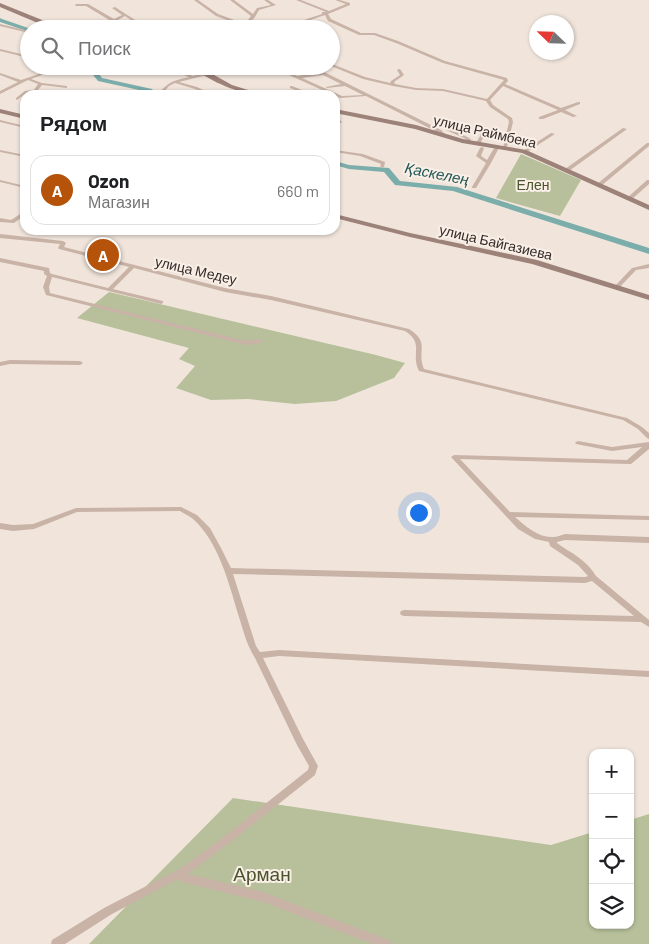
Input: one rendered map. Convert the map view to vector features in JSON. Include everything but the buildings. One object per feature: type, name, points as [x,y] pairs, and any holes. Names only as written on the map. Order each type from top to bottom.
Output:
[{"type":"street","points":[[196,0],[217,15],[230,20]]},
{"type":"street","points":[[232,0],[254,16]]},
{"type":"street","points":[[252,20],[260,8],[274,5],[266,0]]},
{"type":"street","points":[[298,0],[325,12],[329,20]]},
{"type":"street","points":[[337,0],[348,4]]},
{"type":"street","points":[[309,20],[355,1]]},
{"type":"street","points":[[76,6],[83,2],[113,20],[124,15]]},
{"type":"street","points":[[0,5],[9,11],[39,20]]},
{"type":"street","points":[[114,8],[132,20]]},
{"type":"street","points":[[0,25],[20,30]]},
{"type":"street","points":[[340,25],[352,31],[381,36],[444,62],[506,79],[488,100]]},
{"type":"street","points":[[0,50],[20,55]]},
{"type":"street","points":[[340,69],[364,78],[393,85],[416,89],[444,90],[488,100]]},
{"type":"street","points":[[393,85],[392,82],[402,75],[399,70]]},
{"type":"street","points":[[0,74],[22,82]]},
{"type":"street","points":[[0,93],[39,75]]},
{"type":"street","points":[[163,90],[174,82],[200,75]]},
{"type":"street","points":[[208,75],[230,86],[244,90]]},
{"type":"street","points":[[297,77],[315,75]]},
{"type":"street","points":[[326,75],[434,128],[446,132]]},
{"type":"street","points":[[292,76],[329,90]]},
{"type":"street","points":[[292,76],[309,82]]},
{"type":"street","points":[[27,79],[41,84],[66,87]]},
{"type":"street","points":[[174,82],[200,90]]},
{"type":"street","points":[[330,82],[345,85]]},
{"type":"street","points":[[36,90],[41,84]]},
{"type":"street","points":[[502,84],[575,116]]},
{"type":"street","points":[[317,90],[329,90],[345,85]]},
{"type":"street","points":[[0,86],[10,88]]},
{"type":"street","points":[[291,87],[299,90]]},
{"type":"street","points":[[340,96],[343,98],[367,96]]},
{"type":"street","points":[[474,187],[501,147],[511,122],[510,118],[491,106],[488,100]]},
{"type":"street","points":[[541,118],[579,103]]},
{"type":"street","points":[[0,111],[20,116]]},
{"type":"street","name":"улица Раймбека","points":[[340,112],[446,132],[480,146],[525,151],[649,208]]},
{"type":"street","points":[[0,121],[20,126]]},
{"type":"street","points":[[481,126],[482,136],[478,156],[489,163]]},
{"type":"street","points":[[567,170],[625,129]]},
{"type":"street","points":[[525,151],[553,134]]},
{"type":"street","points":[[600,185],[649,144]]},
{"type":"street","points":[[0,150],[20,155]]},
{"type":"street","points":[[340,152],[372,158],[383,163],[382,167]]},
{"type":"street","points":[[0,181],[20,186]]},
{"type":"street","points":[[629,199],[649,181]]},
{"type":"street","points":[[1,221],[12,222],[20,216]]},
{"type":"street","name":"улица Байгазиева","points":[[340,217],[410,235],[534,262],[649,298]]},
{"type":"street","name":"улица Медеу","points":[[0,236],[63,243],[61,248],[132,267],[225,290],[271,298],[407,330],[416,338],[421,350],[419,363],[421,370],[625,419],[640,428],[649,437]]},
{"type":"street","points":[[0,260],[47,269],[47,274],[50,275],[161,302]]},
{"type":"street","points":[[616,288],[634,268],[649,266]]},
{"type":"street","points":[[109,290],[132,267]]},
{"type":"street","points":[[50,275],[46,287],[48,294],[246,343],[260,341]]},
{"type":"street","points":[[0,364],[10,362],[80,362]]},
{"type":"street","points":[[578,443],[612,449],[649,444]]},
{"type":"street","points":[[649,444],[629,462],[454,457],[528,532],[553,540],[565,537],[649,540]]},
{"type":"street","points":[[0,526],[13,528],[34,526],[76,510],[181,509],[192,513],[210,532],[228,571],[252,647],[314,766],[312,772],[224,842],[180,873],[108,911],[56,944]]},
{"type":"street","points":[[510,514],[649,518]]},
{"type":"street","points":[[553,540],[553,544],[561,551],[590,572],[593,578],[646,621]]},
{"type":"street","points":[[228,571],[580,580],[593,578]]},
{"type":"street","points":[[404,613],[646,621]]},
{"type":"street","points":[[258,656],[279,653],[649,674]]},
{"type":"street","points":[[180,873],[182,877],[188,879],[216,884],[282,903],[386,944]]},
{"type":"green space","name":"Елен","points":[[521,154],[581,180],[560,216],[496,198]]},
{"type":"green space","points":[[109,292],[405,363],[394,378],[336,401],[295,404],[248,399],[211,400],[176,388],[195,366],[179,359],[189,348],[77,318]]},
{"type":"green space","name":"Арман","points":[[233,798],[551,845],[589,833],[589,929],[634,929],[634,819],[649,814],[649,944],[89,944]]},
{"type":"waterway","name":"Қаскелең","points":[[0,20],[20,27]]},
{"type":"waterway","name":"Қаскелең","points":[[96,75],[100,80],[150,90]]},
{"type":"waterway","name":"Қаскелең","points":[[340,164],[386,170],[398,183],[454,189],[649,251]]},
{"type":"place","name":"Ozon","points":[[103,255]]}]
